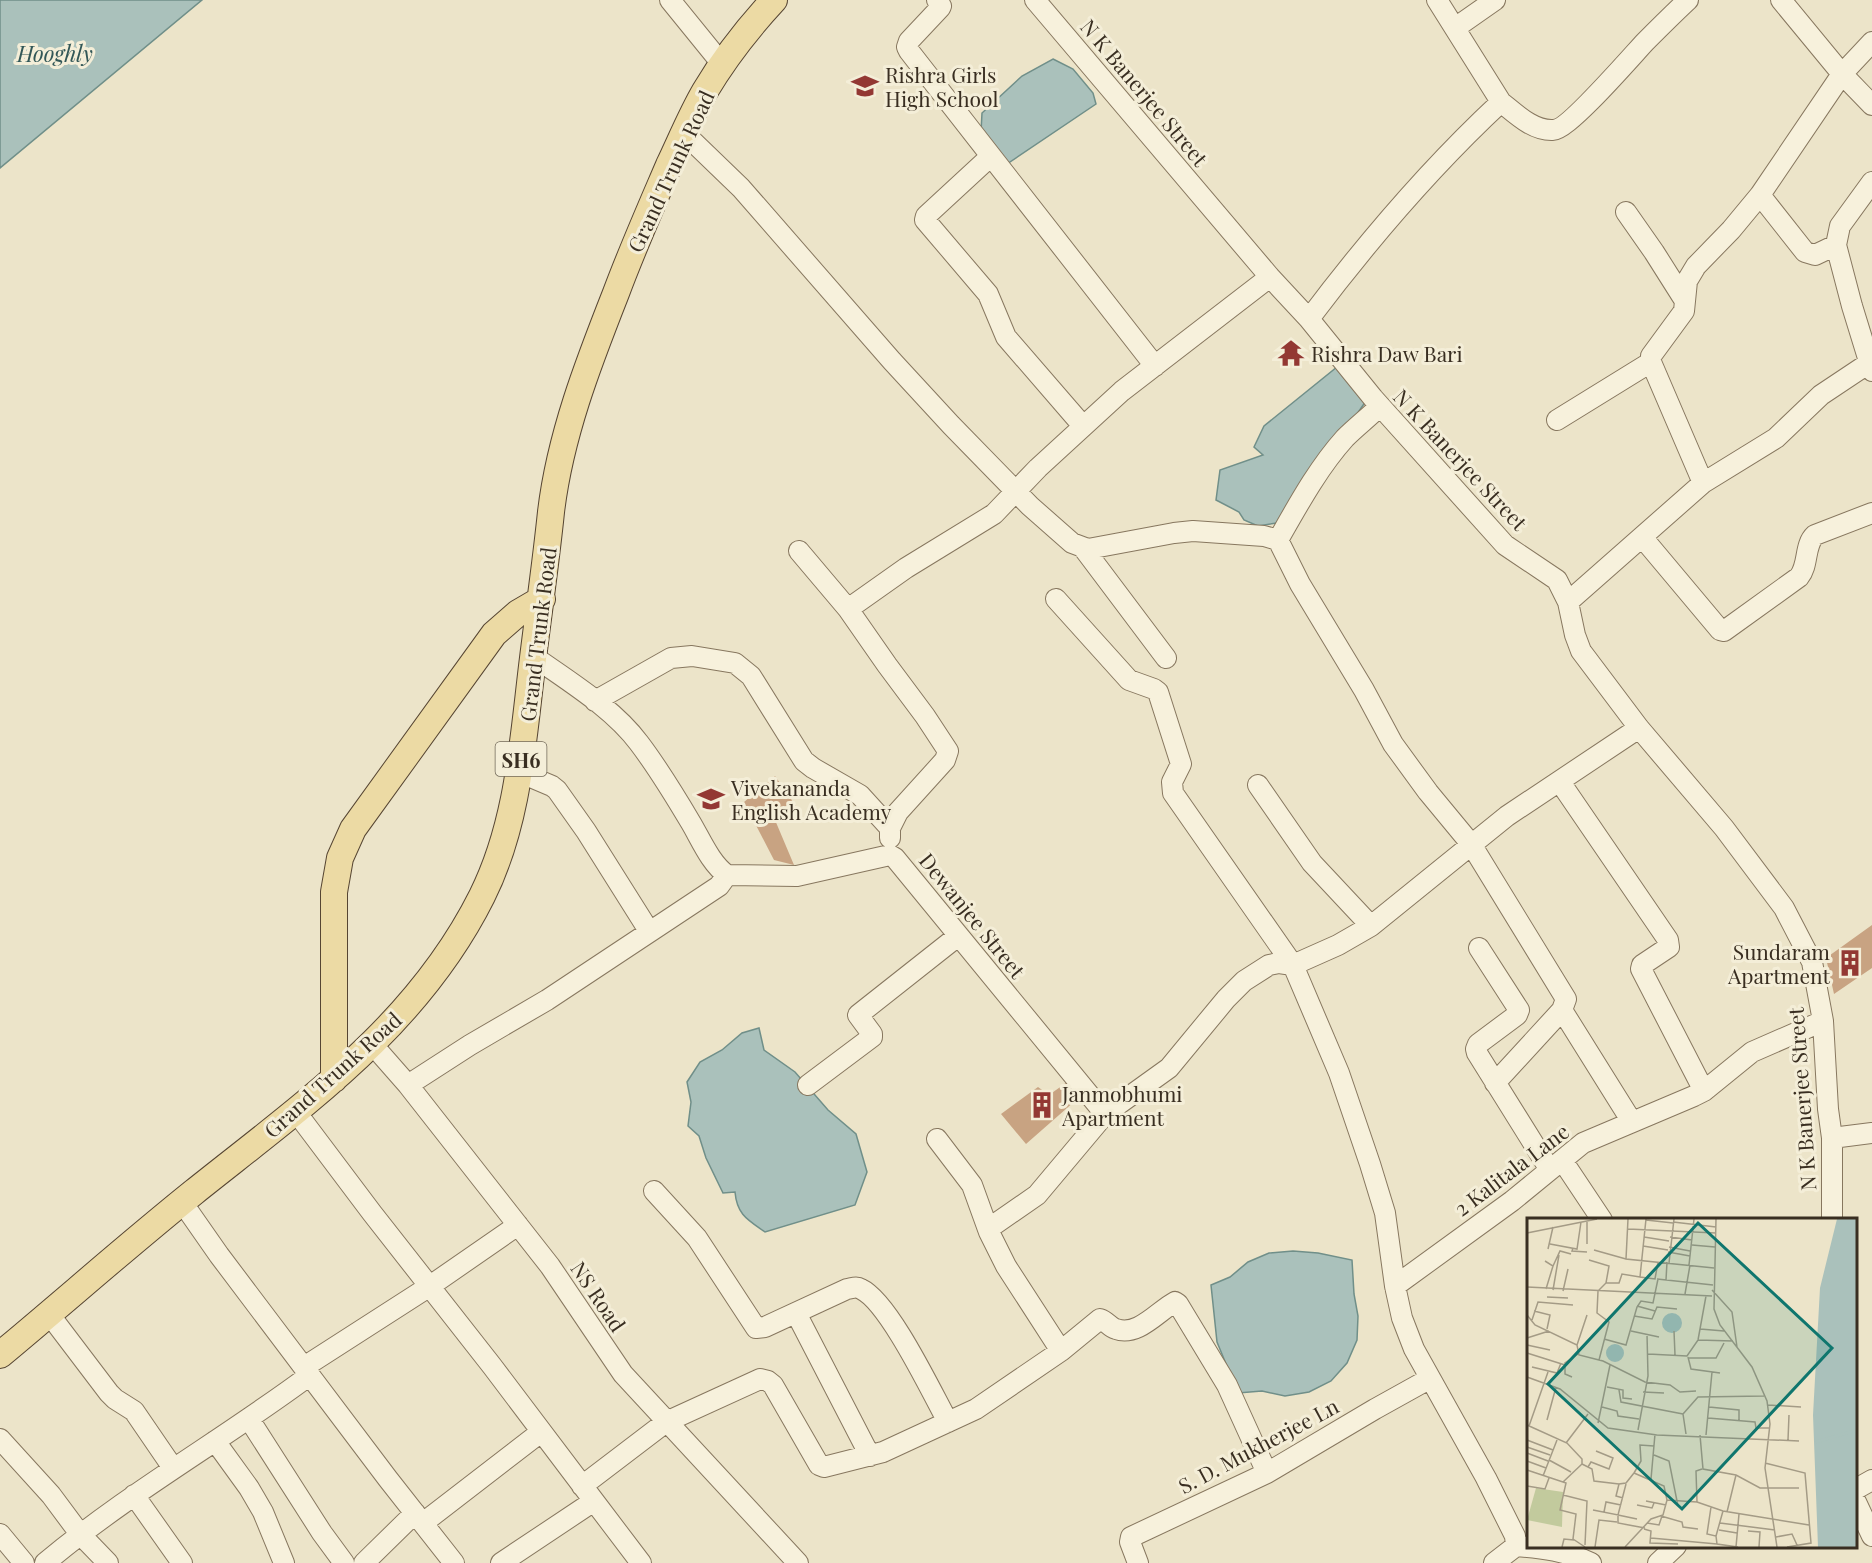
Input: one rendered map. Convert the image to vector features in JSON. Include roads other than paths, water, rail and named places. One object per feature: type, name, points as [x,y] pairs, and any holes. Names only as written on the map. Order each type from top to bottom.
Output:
[{"type":"main road","name":"Grand Trunk Road","points":[[0,1355],[182,1202],[296,1112],[372,1044],[392,1024],[441,965],[482,897],[497,862],[519,771],[526,730],[552,506],[561,459],[582,381],[628,260],[703,94],[722,64],[774,0]]},
{"type":"main road","points":[[334,1079],[334,892],[340,858],[352,829],[494,634],[518,613],[542,598]]},
{"type":"street","points":[[670,0],[722,64]]},
{"type":"street","points":[[937,0],[940,8],[909,41],[907,47],[1155,366]]},
{"type":"street","points":[[1437,0],[1501,102],[1528,123],[1541,129],[1554,131],[1581,110],[1688,0]]},
{"type":"street","points":[[1455,28],[1495,0]]},
{"type":"street","points":[[1781,0],[1842,74],[1872,105]]},
{"type":"street","name":"N K Banerjee Street","points":[[1046,5],[1380,406],[1505,545],[1557,580],[1568,602],[1581,651],[1639,728],[1724,828],[1784,908],[1812,962],[1823,1021],[1832,1138],[1832,1218]]},
{"type":"street","points":[[1703,483],[1651,362],[1653,354],[1684,311],[1687,281],[1696,266],[1731,230],[1760,195],[1842,74],[1872,42]]},
{"type":"street","points":[[1309,319],[1353,261],[1458,144],[1501,102]]},
{"type":"street","points":[[684,133],[741,188],[951,425],[1016,492],[1072,543],[1084,549],[1166,658]]},
{"type":"street","points":[[991,156],[926,216],[925,220],[983,287],[1008,340],[1083,426]]},
{"type":"street","points":[[1568,602],[1703,483],[1776,438],[1821,395],[1870,367],[1836,245],[1840,226],[1872,182]]},
{"type":"street","points":[[1760,195],[1805,252],[1815,255],[1836,245]]},
{"type":"street","points":[[1626,212],[1685,301]]},
{"type":"street","points":[[848,609],[906,568],[994,514],[1122,391],[1270,276]]},
{"type":"street","points":[[1557,420],[1651,362]]},
{"type":"street","points":[[1278,540],[1326,461],[1347,437],[1380,406]]},
{"type":"street","points":[[1642,537],[1720,630],[1724,631],[1799,577],[1805,568],[1810,540],[1815,535],[1872,513]]},
{"type":"street","points":[[1084,549],[1193,531],[1264,536],[1278,540],[1300,584],[1364,690],[1393,744],[1428,792],[1471,844],[1566,999],[1562,1010],[1495,1083]]},
{"type":"street","points":[[800,551],[848,609],[926,716],[948,751],[945,760],[902,807],[890,828],[890,855]]},
{"type":"street","points":[[1056,599],[1129,680],[1158,692],[1181,764],[1172,782],[1173,793],[1293,965],[1339,1073],[1371,1164],[1384,1213],[1402,1318],[1429,1379],[1486,1478],[1515,1536],[1516,1546]]},
{"type":"street","points":[[408,1084],[547,1000],[719,886],[727,875],[717,866],[681,806],[638,742],[621,723],[595,701],[533,656]]},
{"type":"street","points":[[595,701],[671,658],[692,656],[735,663],[751,676],[804,761],[860,795],[890,828]]},
{"type":"street","points":[[988,1229],[1037,1195],[1105,1114],[1169,1068],[1244,981],[1269,965],[1279,963],[1293,965],[1338,945],[1371,926],[1507,816],[1639,728]]},
{"type":"street","points":[[519,771],[557,790],[586,831],[649,931]]},
{"type":"street","points":[[1560,782],[1668,940],[1668,947],[1642,965],[1641,969],[1704,1091]]},
{"type":"street","points":[[1258,785],[1312,863],[1371,926]]},
{"type":"street","name":"Dewanjee Street","points":[[727,875],[797,876],[890,855],[899,862],[1105,1114]]},
{"type":"street","points":[[808,1085],[872,1036],[858,1015],[958,936]]},
{"type":"street","points":[[1479,948],[1519,1010],[1517,1015],[1476,1046],[1477,1053],[1495,1083],[1556,1165],[1600,1218]]},
{"type":"street","points":[[1562,1010],[1632,1122]]},
{"type":"street","name":"2 Kalitala Lane","points":[[1395,1286],[1512,1201],[1583,1143],[1704,1091],[1752,1052],[1823,1021]]},
{"type":"street","name":"NS Road","points":[[372,1044],[408,1084],[550,1266],[623,1374],[798,1563]]},
{"type":"street","points":[[296,1112],[640,1563]]},
{"type":"street","points":[[1832,1138],[1872,1132]]},
{"type":"street","points":[[937,1139],[972,1185],[988,1229],[1013,1279],[1061,1351]]},
{"type":"street","points":[[654,1191],[703,1246],[756,1328],[765,1327],[847,1289],[856,1287],[866,1292],[889,1318],[903,1340],[948,1422]]},
{"type":"street","points":[[182,1202],[219,1255],[454,1563]]},
{"type":"street","points":[[45,1563],[134,1495],[249,1419],[307,1371],[518,1225]]},
{"type":"street","points":[[501,1563],[588,1494],[666,1422],[760,1379],[765,1379],[772,1385],[819,1465],[824,1467],[892,1448],[976,1409],[1061,1351],[1100,1319],[1105,1320],[1117,1330],[1133,1329],[1176,1302],[1227,1384],[1267,1473]]},
{"type":"street","points":[[796,1313],[870,1456]]},
{"type":"street","points":[[49,1314],[109,1393],[134,1411],[173,1468]]},
{"type":"street","name":"S. D. Mukherjee Ln","points":[[1138,1563],[1130,1542],[1131,1537],[1267,1473],[1429,1379]]},
{"type":"street","points":[[249,1419],[322,1533],[344,1563]]},
{"type":"street","points":[[364,1563],[419,1518],[541,1432]]},
{"type":"street","points":[[0,1439],[51,1495],[80,1534],[108,1563]]},
{"type":"street","points":[[215,1441],[249,1488],[263,1512],[284,1563]]},
{"type":"street","points":[[1857,1488],[1872,1480]]},
{"type":"street","points":[[134,1495],[182,1563]]},
{"type":"street","points":[[1857,1504],[1872,1536]]},
{"type":"street","points":[[0,1534],[24,1563]]},
{"type":"street","points":[[1494,1563],[1516,1546],[1527,1547]]},
{"type":"street","points":[[1544,1548],[1561,1551],[1591,1563]]},
{"type":"street","points":[[1658,1563],[1674,1548]]},
{"type":"water","name":"Hooghly","points":[[0,0],[202,0],[0,168]]},
{"type":"water","points":[[1053,59],[1073,69],[1093,93],[1096,104],[1004,166],[981,132],[982,113],[1022,76]]},
{"type":"water","points":[[1337,367],[1368,398],[1283,522],[1258,526],[1244,520],[1239,512],[1216,500],[1220,470],[1263,455],[1254,447],[1264,426]]},
{"type":"water","points":[[759,1028],[764,1050],[795,1072],[828,1110],[856,1134],[867,1172],[855,1205],[765,1232],[741,1212],[735,1192],[723,1193],[706,1158],[699,1136],[688,1126],[691,1102],[687,1082],[700,1062],[722,1050],[742,1033]]},
{"type":"water","points":[[1293,1251],[1352,1260],[1358,1316],[1357,1340],[1347,1363],[1331,1381],[1309,1392],[1285,1396],[1262,1391],[1238,1393],[1217,1342],[1211,1285],[1230,1277],[1248,1262],[1269,1253]]},
{"type":"place","name":"Rishra Girls High School","points":[[865,86]]},
{"type":"place","name":"Rishra Daw Bari","points":[[1291,353]]},
{"type":"place","name":"Vivekananda English Academy","points":[[711,799]]},
{"type":"place","name":"Sundaram Apartment","points":[[1850,963]]},
{"type":"place","name":"Janmobhumi Apartment","points":[[1042,1105]]}]
